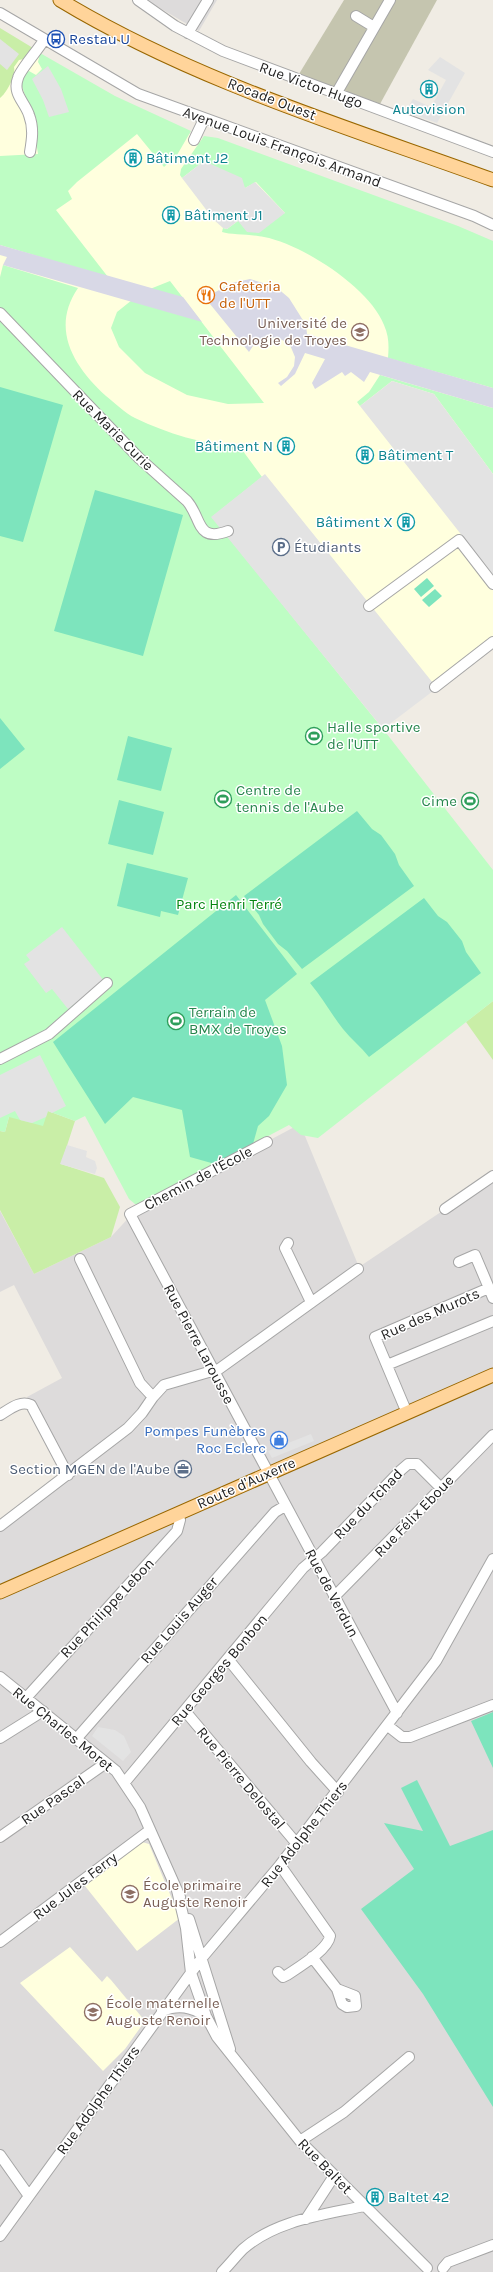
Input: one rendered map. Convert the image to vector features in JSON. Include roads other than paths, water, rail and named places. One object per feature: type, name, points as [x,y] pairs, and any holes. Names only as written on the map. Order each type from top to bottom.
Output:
[{"type":"main road","name":"Rocade Ouest","points":[[60,0],[127,37],[217,78],[493,180]]},
{"type":"main road","name":"Route d'Auxerre","points":[[0,1592],[493,1375]]},
{"type":"street","name":"Rue Victor Hugo","points":[[138,0],[188,33],[252,63],[493,152]]},
{"type":"street","points":[[188,33],[208,0]]},
{"type":"street","points":[[336,94],[390,0]]},
{"type":"street","name":"Avenue Louis François Armand","points":[[0,13],[138,94],[474,216],[493,225]]},
{"type":"street","points":[[356,16],[374,27]]},
{"type":"street","points":[[30,152],[33,136],[29,115],[17,95],[16,88],[18,78],[44,40]]},
{"type":"street","points":[[194,140],[204,119]]},
{"type":"street","name":"Rue Marie Curie","points":[[0,313],[114,433],[172,490],[187,501],[192,507],[198,523],[204,531],[213,535],[228,531]]},
{"type":"street","points":[[370,606],[459,540],[493,584]]},
{"type":"street","points":[[435,687],[493,642]]},
{"type":"street","points":[[0,1059],[49,1034],[107,983]]},
{"type":"street","name":"Chemin de l'École","points":[[130,1214],[267,1142]]},
{"type":"street","points":[[445,1209],[493,1176]]},
{"type":"street","name":"Rue Pierre Larousse","points":[[130,1214],[268,1474]]},
{"type":"street","points":[[288,1243],[285,1248],[311,1302]]},
{"type":"street","name":"Rue des Murots","points":[[459,1262],[475,1255],[493,1298]]},
{"type":"street","points":[[80,1259],[140,1383],[153,1397]]},
{"type":"street","points":[[0,1526],[128,1428],[164,1385],[219,1369],[358,1269]]},
{"type":"street","name":"Rue des Murots","points":[[407,1413],[375,1337],[489,1288]]},
{"type":"street","name":"Rue des Murots","points":[[387,1365],[493,1321]]},
{"type":"street","points":[[0,1415],[19,1404],[26,1402],[31,1405],[68,1475]]},
{"type":"street","name":"Rue Félix Eboue","points":[[334,1597],[493,1435]]},
{"type":"street","name":"Rue du Tchad","points":[[314,1558],[408,1464],[417,1464],[441,1488]]},
{"type":"street","name":"Rue de Verdun","points":[[268,1474],[397,1713]]},
{"type":"street","name":"Rue Louis Auger","points":[[77,1738],[270,1518],[285,1506]]},
{"type":"street","name":"Rue Philippe Lebon","points":[[26,1698],[177,1531],[180,1520],[178,1514]]},
{"type":"street","name":"Rue Georges Bonbon","points":[[125,1782],[303,1568],[314,1558]]},
{"type":"street","name":"Rue Adolphe Thiers","points":[[0,2236],[201,1959],[297,1844],[388,1726],[446,1645],[493,1559]]},
{"type":"street","points":[[228,1659],[311,1762],[338,1792]]},
{"type":"street","name":"Rue Charles Moret","points":[[0,1677],[106,1762],[125,1782],[140,1807],[177,1890],[191,1924],[201,1959]]},
{"type":"street","points":[[388,1726],[402,1738],[410,1737],[493,1705]]},
{"type":"street","points":[[0,1738],[43,1711]]},
{"type":"street","name":"Rue Pierre Delostal","points":[[185,1711],[297,1844]]},
{"type":"street","name":"Rue Pascal","points":[[0,1837],[106,1762]]},
{"type":"street","name":"Rue Jules Ferry","points":[[0,1942],[150,1830]]},
{"type":"street","points":[[278,1972],[283,1977],[287,1975],[330,1942],[330,1936],[280,1865]]},
{"type":"street","name":"Rue Charles Moret","points":[[177,1890],[186,1928],[191,1973]]},
{"type":"street","points":[[312,1957],[337,1990]]},
{"type":"street","name":"Rue Baltet","points":[[201,1959],[232,2056]]},
{"type":"street","name":"Rue Baltet","points":[[191,1973],[206,2016],[217,2037],[232,2056],[300,2141],[426,2270]]},
{"type":"street","points":[[162,2011],[173,2007],[185,2006],[206,2016]]},
{"type":"street","points":[[300,2141],[344,2112],[409,2057]]},
{"type":"street","points":[[0,2155],[29,2196]]},
{"type":"street","points":[[306,2219],[334,2176]]},
{"type":"street","points":[[222,2272],[244,2249],[261,2237],[288,2224],[364,2206]]},
{"type":"street","points":[[426,2270],[436,2264],[445,2267],[493,2245]]},
{"type":"place","name":"Restau U","points":[[56,39]]},
{"type":"place","name":"Autovision","points":[[429,89]]},
{"type":"place","name":"Bâtiment J2","points":[[133,158]]},
{"type":"place","name":"Bâtiment J1","points":[[171,215]]},
{"type":"place","name":"Cafeteria de l'UTT","points":[[206,295]]},
{"type":"place","name":"Université de Technologie de Troyes","points":[[360,332]]},
{"type":"place","name":"Bâtiment N","points":[[286,446]]},
{"type":"place","name":"Bâtiment T","points":[[365,455]]},
{"type":"place","name":"Bâtiment X","points":[[406,522]]},
{"type":"place","name":"Étudiants","points":[[281,547]]},
{"type":"place","name":"Halle sportive de l'UTT","points":[[314,736]]},
{"type":"place","name":"Centre de tennis de l'Aube","points":[[223,799]]},
{"type":"place","name":"Cime","points":[[470,801]]},
{"type":"place","name":"Terrain de BMX de Troyes","points":[[176,1021]]},
{"type":"place","name":"Pompes Funèbres Roc Eclerc","points":[[279,1440]]},
{"type":"place","name":"Section MGEN de l'Aube","points":[[183,1469]]},
{"type":"place","name":"École primaire Auguste Renoir","points":[[130,1894]]},
{"type":"place","name":"École maternelle Auguste Renoir","points":[[93,2012]]},
{"type":"place","name":"Baltet 42","points":[[375,2197]]},
{"type":"park label","name":"Parc Henri Terré","points":[[229,904]]}]
